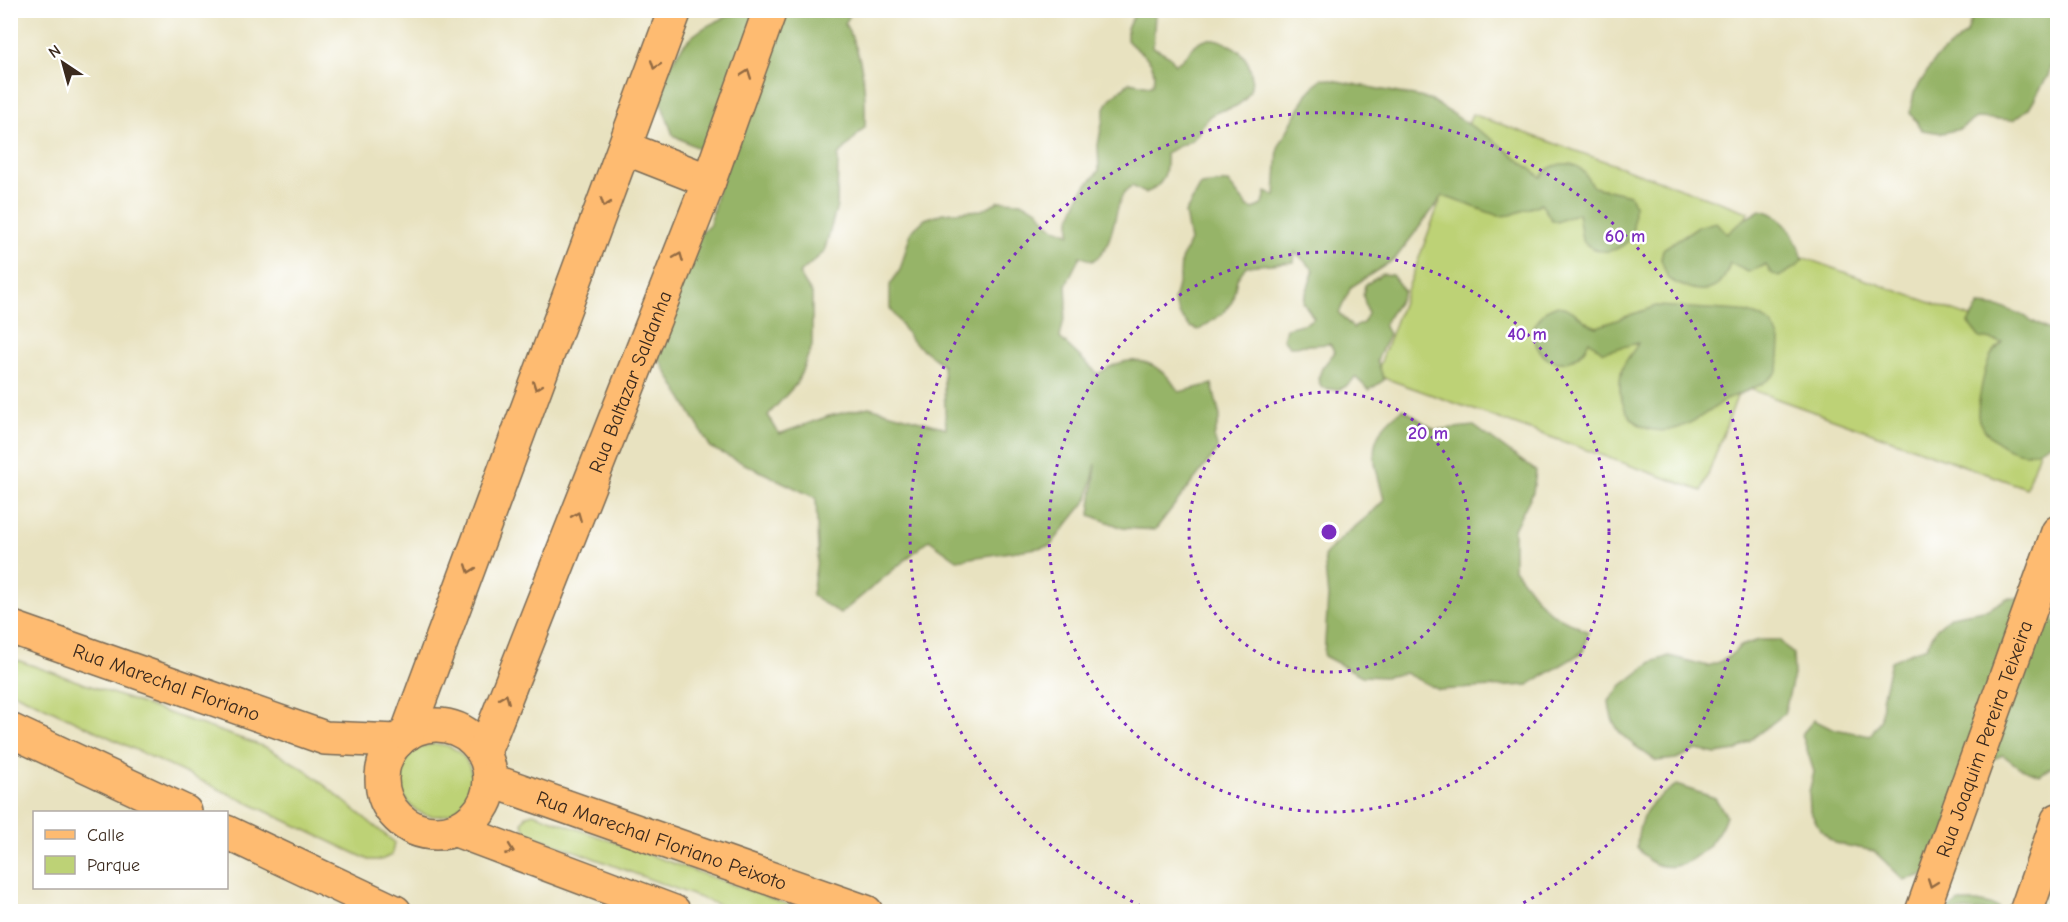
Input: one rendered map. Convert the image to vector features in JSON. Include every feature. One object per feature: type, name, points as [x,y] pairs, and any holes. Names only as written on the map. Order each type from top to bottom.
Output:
[{"type":"main road","points":[[402,738],[434,725],[452,727],[471,738],[487,766],[489,795],[475,818],[456,830],[441,834],[423,833],[407,825],[394,813],[383,788],[384,763],[402,738],[675,10]]},
{"type":"main road","name":"Rua Baltazar Saldanha","points":[[487,766],[709,181],[770,10]]},
{"type":"main road","points":[[625,148],[709,181]]},
{"type":"main road","name":"Rua Joaquim Pereira Teixeira","points":[[1922,912],[2058,532]]},
{"type":"main road","name":"Rua Marechal Floriano","points":[[10,627],[325,738],[402,738]]},
{"type":"main road","points":[[10,730],[181,811]]},
{"type":"main road","name":"Rua Marechal Floriano","points":[[325,738],[383,788]]},
{"type":"main road","name":"Rua Marechal Floriano Peixoto","points":[[487,766],[866,912]]},
{"type":"main road","points":[[2026,912],[2058,820]]},
{"type":"main road","points":[[456,830],[674,912]]},
{"type":"main road","points":[[228,833],[395,912]]},
{"type":"green space","points":[[742,11],[852,11],[845,24],[860,61],[864,87],[865,127],[838,156],[837,206],[824,252],[799,274],[812,294],[812,346],[797,383],[768,415],[779,434],[829,416],[869,407],[946,428],[943,365],[912,341],[890,308],[890,285],[900,270],[911,232],[925,219],[943,213],[982,210],[999,201],[1021,202],[1038,210],[1050,226],[1070,234],[1070,219],[1082,190],[1099,171],[1098,145],[1105,108],[1110,99],[1130,82],[1149,86],[1153,84],[1154,75],[1151,62],[1127,40],[1127,28],[1136,12],[1149,11],[1155,14],[1153,47],[1170,56],[1175,64],[1183,59],[1196,44],[1206,39],[1221,41],[1242,54],[1252,77],[1248,94],[1243,101],[1210,116],[1194,138],[1166,154],[1163,178],[1152,190],[1145,193],[1132,186],[1125,191],[1120,200],[1107,244],[1101,254],[1092,261],[1080,256],[1066,285],[1067,304],[1060,338],[1098,374],[1122,362],[1133,361],[1143,362],[1163,372],[1179,392],[1212,384],[1220,416],[1214,437],[1218,449],[1155,530],[1123,528],[1090,515],[1096,464],[1088,499],[1050,546],[957,560],[929,540],[840,614],[812,595],[818,552],[816,498],[711,448],[638,323],[658,269],[710,225],[724,162],[673,135],[657,92],[673,61],[689,40],[709,25]]},
{"type":"green space","points":[[1974,11],[2057,11],[2057,42],[2048,76],[2029,108],[2014,120],[1976,118],[1960,129],[1942,133],[1922,130],[1910,113],[1914,93],[1935,59],[1967,33]]},
{"type":"green space","points":[[1322,78],[1429,99],[1495,141],[1541,177],[1544,172],[1560,164],[1578,167],[1594,187],[1630,195],[1634,204],[1633,235],[1622,246],[1602,251],[1588,246],[1582,240],[1578,213],[1557,222],[1552,220],[1541,204],[1511,215],[1499,216],[1443,196],[1395,259],[1351,287],[1339,313],[1353,328],[1363,323],[1368,314],[1363,295],[1365,285],[1382,274],[1392,275],[1404,291],[1384,325],[1389,334],[1377,360],[1384,380],[1369,390],[1355,377],[1348,385],[1340,389],[1321,387],[1318,379],[1322,368],[1335,352],[1330,344],[1290,346],[1283,339],[1286,328],[1306,323],[1314,318],[1303,302],[1314,270],[1295,252],[1294,262],[1246,266],[1237,279],[1232,302],[1222,314],[1199,330],[1190,327],[1180,315],[1174,301],[1181,260],[1190,241],[1185,213],[1201,185],[1228,182],[1248,207],[1254,209],[1263,204],[1266,192],[1275,196],[1278,148],[1307,94]]},
{"type":"green space","points":[[1472,114],[1748,212],[1740,235],[2058,348],[2057,400],[2026,488],[1741,386],[1702,491],[1376,375]]},
{"type":"green space","points":[[1760,210],[1776,216],[1793,235],[1803,259],[1796,267],[1779,277],[1771,273],[1766,265],[1748,272],[1730,263],[1720,283],[1706,290],[1688,288],[1668,279],[1661,259],[1663,249],[1697,227],[1716,222],[1727,234],[1743,220]]},
{"type":"green space","points":[[1979,305],[2012,311],[2057,334],[2057,439],[2037,451],[2023,453],[2004,446],[1986,432],[1979,421],[1979,399],[1988,362],[2002,342],[1980,338],[1968,323]]},
{"type":"green space","points":[[1555,306],[1569,309],[1597,327],[1656,306],[1741,311],[1761,317],[1776,331],[1780,341],[1778,371],[1761,384],[1730,398],[1685,425],[1664,431],[1651,429],[1632,418],[1625,409],[1621,397],[1620,384],[1623,366],[1638,343],[1603,352],[1589,341],[1574,359],[1555,362],[1546,358],[1539,350],[1535,340],[1534,326],[1546,310]]},
{"type":"green space","points":[[1403,409],[1435,430],[1474,426],[1536,471],[1533,492],[1514,529],[1514,569],[1551,613],[1588,632],[1583,652],[1528,685],[1439,690],[1405,673],[1385,677],[1362,676],[1324,656],[1328,597],[1324,556],[1384,500],[1375,460],[1376,439],[1390,420]]},
{"type":"green space","points":[[2007,598],[2030,601],[2046,612],[2057,624],[2057,763],[2040,775],[2019,767],[2003,755],[1982,763],[1970,801],[1965,842],[1955,859],[1940,871],[1904,880],[1874,851],[1834,843],[1820,829],[1810,811],[1809,792],[1814,772],[1802,734],[1814,720],[1830,728],[1870,736],[1881,719],[1882,699],[1891,661],[1927,646],[1936,629],[1951,616],[1989,609]]},
{"type":"green space","points":[[1759,640],[1779,640],[1793,654],[1794,675],[1784,714],[1736,751],[1716,754],[1696,750],[1676,759],[1656,761],[1618,730],[1609,701],[1621,686],[1652,662],[1669,656],[1708,666],[1726,659],[1741,646]]},
{"type":"green space","points":[[11,658],[268,748],[306,770],[394,842],[392,855],[381,860],[369,860],[11,691]]},
{"type":"green space","points":[[436,744],[450,747],[462,754],[469,766],[472,780],[469,794],[462,806],[450,813],[436,816],[422,813],[410,806],[403,794],[400,780],[403,766],[410,754],[422,747]]},
{"type":"green space","points":[[1676,785],[1715,798],[1726,815],[1715,837],[1697,856],[1686,863],[1662,866],[1648,860],[1637,847],[1638,836],[1647,810]]},
{"type":"green space","points":[[533,813],[806,911],[735,911],[526,833],[522,823],[527,815]]},
{"type":"green space","points":[[1959,902],[1978,902],[1998,907],[1998,911],[1946,911]]}]
